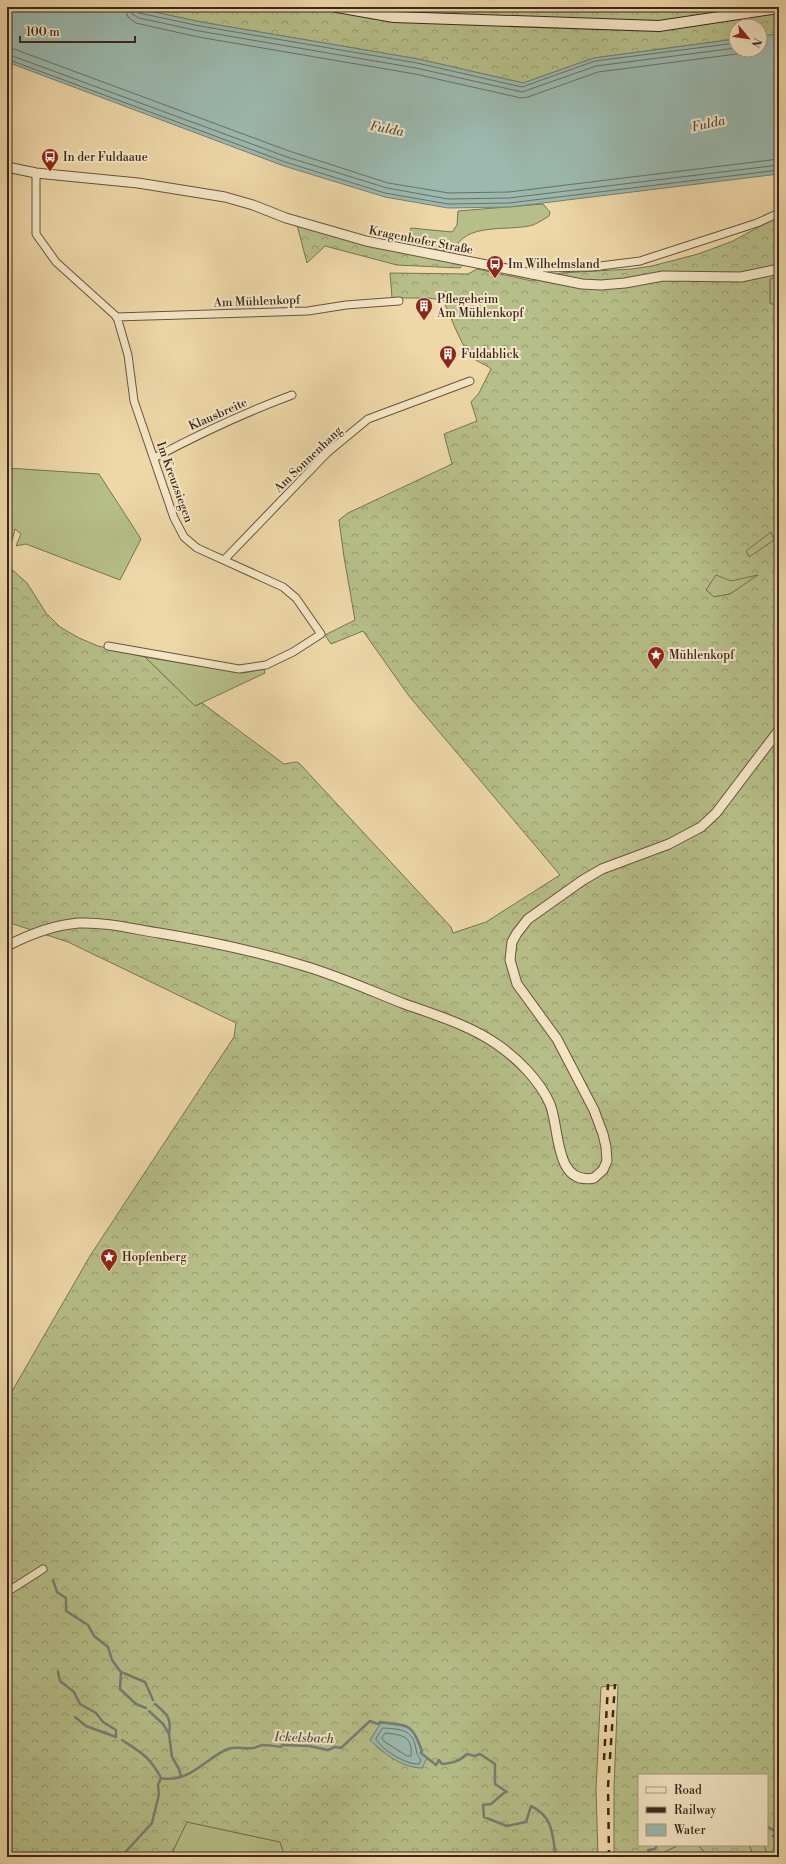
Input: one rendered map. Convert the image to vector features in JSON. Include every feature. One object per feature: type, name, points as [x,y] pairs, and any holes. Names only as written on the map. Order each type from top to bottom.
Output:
[{"type":"main road","points":[[336,7],[394,16],[659,26],[779,8]]},
{"type":"street","points":[[7,167],[36,173],[36,234],[56,262],[116,316]]},
{"type":"street","name":"Kragenhofer Straße","points":[[36,173],[138,183],[225,197],[253,205],[286,218],[366,241],[582,284],[602,285],[625,283],[663,276],[741,277],[779,269]]},
{"type":"street","points":[[533,275],[542,268],[592,267],[640,261],[757,223],[779,213]]},
{"type":"street","name":"Am Mühlenkopf","points":[[116,316],[308,311],[346,305],[399,301]]},
{"type":"street","name":"Im Kreuzsiegen","points":[[108,646],[239,669],[266,665],[293,652],[321,634],[296,598],[283,587],[197,548],[184,537],[174,518],[134,400],[128,355],[116,316]]},
{"type":"street","name":"Am Sonnenhang","points":[[224,560],[328,452],[368,418],[470,381]]},
{"type":"street","name":"Klausbreite","points":[[154,458],[202,432],[240,414],[292,395]]},
{"type":"street","points":[[7,946],[43,929],[61,925],[82,923],[114,925],[251,951],[303,965],[461,1025],[487,1037],[500,1046],[533,1077],[550,1104],[561,1155],[567,1170],[578,1178],[594,1178],[600,1174],[606,1166],[606,1147],[603,1134],[594,1110],[557,1039],[517,984],[510,960],[512,942],[528,919],[583,880],[602,869],[686,836],[707,822],[716,813],[779,730]]},
{"type":"street","points":[[7,1592],[43,1569]]},
{"type":"green space","points":[[131,7],[779,7],[779,34],[768,35],[768,18],[728,18],[728,40],[594,58],[523,83],[418,59],[201,22]]},
{"type":"green space","points":[[543,204],[550,212],[549,216],[537,223],[523,227],[477,232],[467,236],[459,242],[454,252],[407,245],[411,228],[452,232],[457,225],[458,211]]},
{"type":"green space","points":[[779,216],[779,276],[770,279],[770,303],[779,307],[779,1857],[768,1857],[764,1846],[768,1846],[768,1774],[638,1774],[638,1846],[677,1846],[654,1857],[614,1857],[614,1788],[618,1685],[601,1687],[596,1790],[598,1857],[285,1857],[280,1842],[187,1822],[170,1857],[7,1857],[7,1400],[90,1256],[234,1037],[236,1023],[68,942],[7,922],[7,565],[27,583],[46,613],[60,627],[79,638],[98,646],[145,657],[195,706],[202,703],[284,764],[299,763],[451,927],[453,933],[486,922],[560,875],[409,696],[363,631],[331,644],[325,635],[355,620],[339,520],[348,513],[452,464],[444,434],[477,421],[471,402],[479,393],[491,369],[474,359],[469,354],[459,336],[443,300],[428,298],[392,298],[390,273],[468,274],[477,269],[532,281],[561,273],[632,269],[652,266],[698,254],[733,241]],"holes":[[[771,532],[774,540],[749,557],[746,551]],[[716,575],[731,581],[758,575],[730,594],[714,597],[706,590]],[[381,1723],[420,1753],[424,1757],[404,1764],[379,1749],[370,1740]]]},
{"type":"green space","points":[[297,225],[368,246],[464,263],[460,268],[397,265],[325,246],[307,263]]},
{"type":"green space","points":[[779,276],[779,307],[770,303],[770,278]]},
{"type":"green space","points":[[7,468],[99,474],[141,539],[120,580],[26,544],[16,546],[21,534],[15,529],[12,541],[7,545]]},
{"type":"green space","points":[[771,532],[775,540],[750,557],[745,551]]},
{"type":"green space","points":[[716,574],[760,575],[730,594],[714,597],[706,590]]},
{"type":"green space","points":[[145,657],[243,673],[264,669],[265,673],[195,706]]},
{"type":"green space","points":[[187,1822],[280,1842],[285,1857],[170,1857]]},
{"type":"green space","points":[[677,1846],[699,1846],[709,1857],[689,1857],[687,1855],[676,1857],[654,1857]]},
{"type":"green space","points":[[699,1846],[749,1846],[754,1857],[709,1857]]},
{"type":"green space","points":[[749,1846],[764,1846],[768,1857],[754,1857]]},
{"type":"water","name":"Fulda","points":[[7,7],[131,7],[201,22],[418,59],[523,83],[594,58],[728,40],[728,58],[768,58],[768,35],[779,34],[779,174],[510,207],[448,208],[385,197],[284,166],[7,62]]},
{"type":"water","points":[[381,1723],[403,1726],[411,1731],[418,1741],[421,1750],[420,1753],[427,1758],[422,1768],[400,1763],[387,1755],[370,1740]]},
{"type":"waterway","points":[[53,1580],[57,1592],[66,1598],[66,1611],[88,1625],[94,1636],[108,1647],[112,1660],[121,1672],[120,1689],[136,1704],[146,1708]]},
{"type":"waterway","points":[[58,1672],[60,1681],[74,1692],[80,1704],[96,1713],[103,1722],[116,1730],[116,1737],[86,1726],[75,1717]]},
{"type":"waterway","points":[[121,1672],[145,1682],[153,1700]]},
{"type":"waterway","points":[[155,1704],[168,1717],[170,1724],[169,1734]]},
{"type":"waterway","points":[[149,1711],[163,1724],[169,1734],[172,1757],[179,1769],[181,1777]]},
{"type":"waterway","name":"Ickelsbach","points":[[121,1857],[152,1823],[159,1794],[158,1785],[161,1778],[171,1779],[188,1774],[220,1753],[231,1748],[254,1748],[262,1745],[281,1747],[282,1745],[309,1746],[328,1750],[335,1747],[341,1748],[370,1721],[378,1724],[380,1722],[408,1727],[415,1735],[422,1751],[421,1753],[436,1765],[439,1760],[442,1764],[452,1763],[461,1759],[467,1754],[475,1756],[480,1754],[495,1764],[495,1784],[507,1792],[491,1804],[483,1805],[484,1817],[507,1826],[526,1822],[531,1806],[539,1810],[551,1827],[556,1857]]},
{"type":"waterway","points":[[122,1740],[145,1756],[161,1778]]},
{"type":"waterway","name":"Ickelsbach","points":[[768,1827],[778,1832],[773,1836],[779,1840]]},
{"type":"waterway","name":"Ickelsbach","points":[[652,1857],[648,1850],[655,1849],[656,1846]]},
{"type":"railway","points":[[604,1760],[608,1684]]},
{"type":"railway","points":[[609,1857],[608,1787],[615,1684]]},
{"type":"place","name":"In der Fuldaaue","points":[[50,172]]},
{"type":"place","name":"Im Wilhelmsland","points":[[495,279]]},
{"type":"place","name":"Pflegeheim Am Mühlenkopf","points":[[424,321]]},
{"type":"place","name":"Fuldablick","points":[[448,369]]},
{"type":"place","name":"Mühlenkopf","points":[[656,670]]},
{"type":"place","name":"Hopfenberg","points":[[109,1272]]}]
